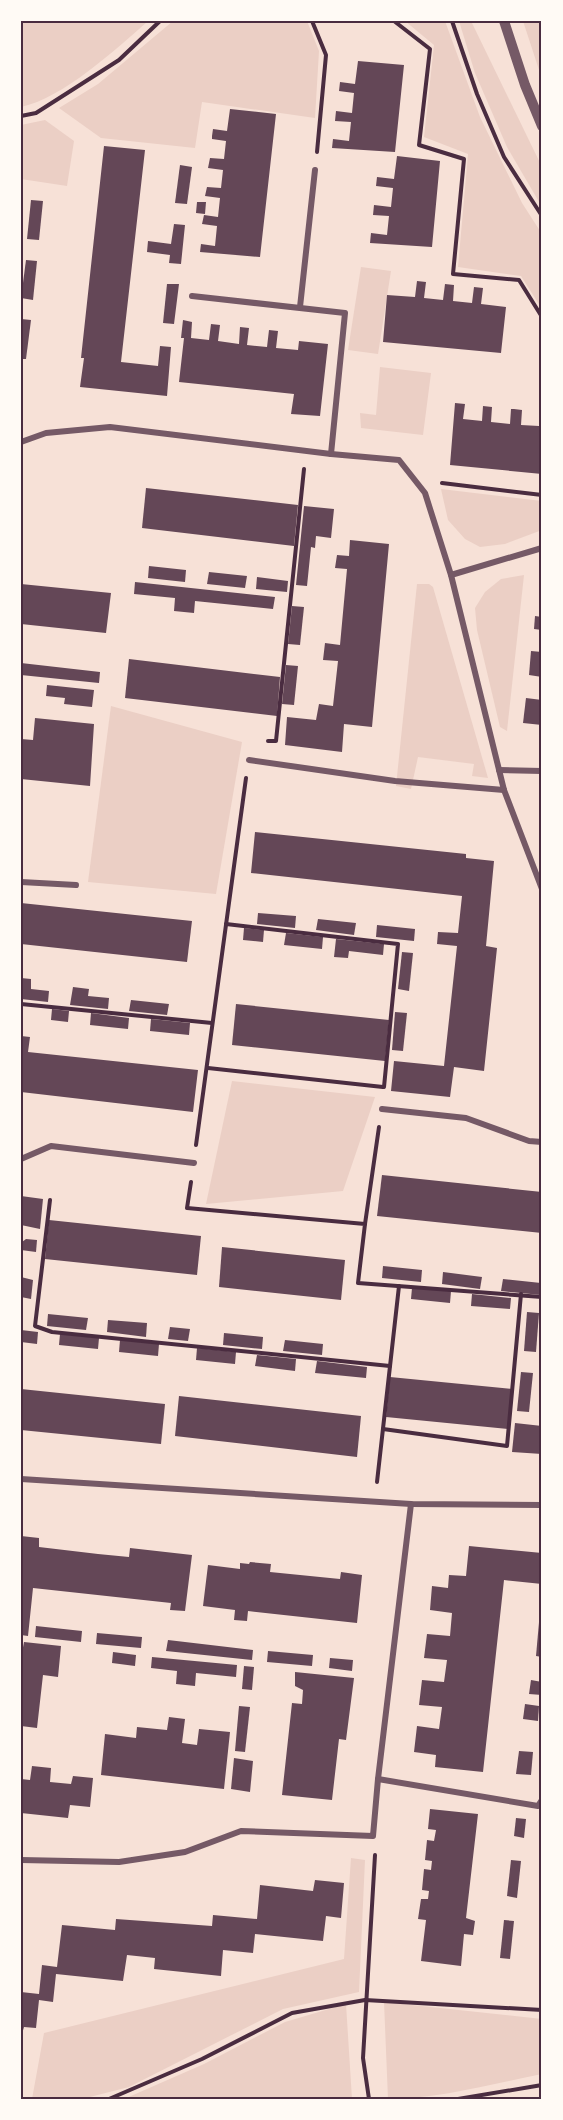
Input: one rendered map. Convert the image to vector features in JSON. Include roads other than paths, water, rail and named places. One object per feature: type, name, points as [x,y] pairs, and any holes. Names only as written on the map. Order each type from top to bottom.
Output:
[{"type":"street","points":[[504,21],[525,85],[542,126]]},
{"type":"street","points":[[300,307],[315,170]]},
{"type":"street","points":[[192,297],[345,313],[331,454]]},
{"type":"street","points":[[21,442],[46,434],[110,427],[399,460],[425,493],[451,575],[504,790],[542,889]]},
{"type":"street","points":[[451,575],[542,548]]},
{"type":"street","points":[[249,760],[395,781],[504,790]]},
{"type":"street","points":[[499,770],[542,771]]},
{"type":"street","points":[[21,882],[76,885]]},
{"type":"street","points":[[382,1109],[466,1118],[529,1142],[542,1142]]},
{"type":"street","points":[[21,1159],[51,1146],[194,1163]]},
{"type":"street","points":[[21,1479],[411,1504],[542,1505]]},
{"type":"street","points":[[21,1860],[119,1862],[185,1851],[241,1831],[373,1836],[411,1504]]},
{"type":"street","points":[[378,1779],[538,1806],[542,1800]]}]
